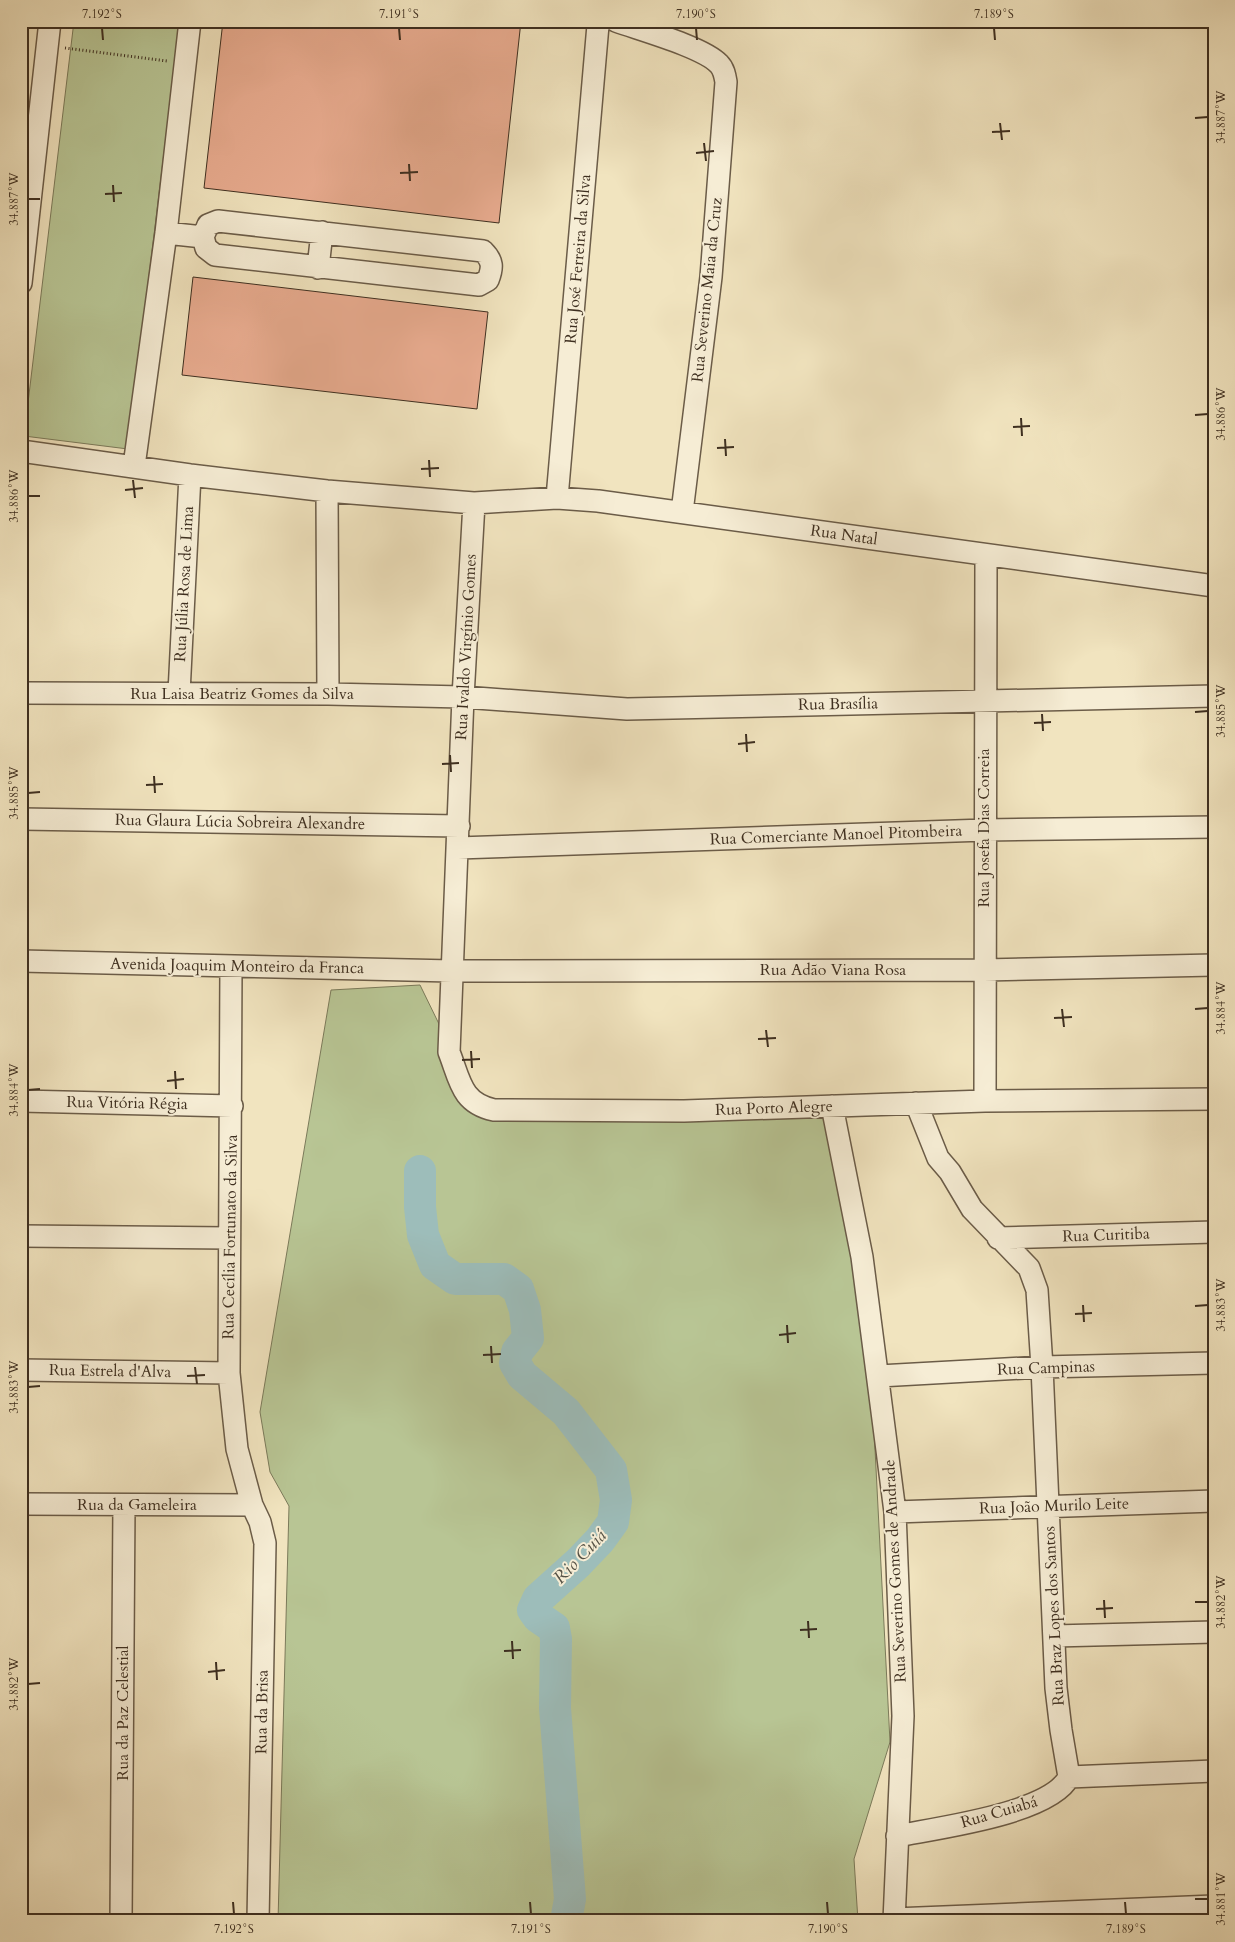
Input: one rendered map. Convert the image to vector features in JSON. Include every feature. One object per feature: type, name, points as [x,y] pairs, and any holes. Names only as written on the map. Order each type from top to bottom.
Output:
[{"type":"street","points":[[21,283],[25,212],[50,21]]},
{"type":"street","points":[[134,466],[166,233],[190,21]]},
{"type":"street","name":"Rua José Ferreira da Silva","points":[[556,498],[598,25],[602,21]]},
{"type":"street","name":"Rua Severino Maia da Cruz","points":[[616,21],[702,52],[718,63],[723,69],[726,82],[711,277],[682,512]]},
{"type":"street","points":[[218,220],[482,251],[490,258],[492,269],[488,280],[479,285],[318,268],[216,255],[206,248],[203,237],[208,225],[218,220]]},
{"type":"street","points":[[318,268],[322,232]]},
{"type":"street","points":[[166,233],[203,237]]},
{"type":"street","name":"Rua Natal","points":[[21,451],[190,475],[327,491],[474,503],[556,498],[682,512],[1214,586]]},
{"type":"street","name":"Rua Júlia Rosa de Lima","points":[[179,693],[190,475]]},
{"type":"street","points":[[327,491],[328,694]]},
{"type":"street","name":"Rua Ivaldo Virgínio Gomes","points":[[452,971],[459,826],[462,697],[474,503]]},
{"type":"street","name":"Rua Josefa Dias Correia","points":[[985,1101],[984,700],[986,555]]},
{"type":"street","name":"Rua Laisa Beatriz Gomes da Silva","points":[[21,693],[328,694],[462,697]]},
{"type":"street","name":"Rua Brasília","points":[[462,697],[627,709],[1214,696]]},
{"type":"street","name":"Rua Glaura Lúcia Sobreira Alexandre","points":[[21,819],[459,826]]},
{"type":"street","name":"Rua Comerciante Manoel Pitombeira","points":[[458,848],[985,830],[1214,827]]},
{"type":"street","name":"Avenida Joaquim Monteiro da Franca","points":[[21,961],[452,971]]},
{"type":"street","name":"Rua Adão Viana Rosa","points":[[452,971],[984,970],[1214,965]]},
{"type":"street","name":"Rua Cecília Fortunato da Silva","points":[[231,966],[232,1106],[229,1238],[229,1373],[236,1449],[252,1505]]},
{"type":"street","name":"Rua Porto Alegre","points":[[452,971],[449,1052],[470,1099],[481,1107],[494,1110],[684,1111],[985,1101],[1214,1099]]},
{"type":"street","name":"Rua Vitória Régia","points":[[21,1101],[232,1106]]},
{"type":"street","name":"Rua Braz Lopes dos Santos","points":[[916,1103],[938,1158],[950,1172],[972,1210],[998,1238],[1021,1258],[1029,1268],[1034,1280],[1042,1367],[1058,1705],[1069,1777]]},
{"type":"street","name":"Rua Severino Gomes de Andrade","points":[[832,1106],[862,1257],[879,1376],[895,1512],[903,1716],[894,1920]]},
{"type":"street","name":"Rua Curitiba","points":[[998,1238],[1214,1232]]},
{"type":"street","points":[[21,1236],[229,1238]]},
{"type":"street","name":"Rua Campinas","points":[[879,1376],[1042,1367],[1214,1363]]},
{"type":"street","name":"Rua Estrela d'Alva","points":[[21,1370],[229,1373]]},
{"type":"street","name":"Rua João Murilo Leite","points":[[895,1512],[1214,1501]]},
{"type":"street","name":"Rua da Gameleira","points":[[21,1504],[252,1505]]},
{"type":"street","name":"Rua da Paz Celestial","points":[[121,1921],[124,1505]]},
{"type":"street","name":"Rua da Brisa","points":[[252,1505],[260,1522],[264,1543],[258,1921]]},
{"type":"street","points":[[1054,1636],[1214,1632]]},
{"type":"street","points":[[1069,1777],[1214,1771]]},
{"type":"street","name":"Rua Cuiabá","points":[[897,1836],[988,1818],[1008,1812],[1050,1796],[1063,1786],[1069,1777]]},
{"type":"street","points":[[894,1920],[1214,1906]]},
{"type":"path","points":[[47,46],[185,63]]},
{"type":"green space","points":[[74,21],[180,21],[128,449],[24,436]]},
{"type":"green space","points":[[420,985],[479,1106],[825,1111],[870,1351],[890,1742],[854,1859],[858,1921],[278,1921],[289,1506],[270,1472],[260,1412],[331,990]]},
{"type":"building","points":[[223,21],[521,21],[499,223],[204,188]]},
{"type":"building","points":[[193,277],[488,312],[477,409],[182,375]]},
{"type":"waterway","name":"Rio Cuiá","points":[[420,1171],[420,1207],[423,1235],[435,1265],[455,1279],[504,1279],[518,1289],[525,1310],[528,1338],[517,1352],[515,1363],[522,1375],[566,1412],[611,1470],[616,1500],[613,1522],[600,1540],[578,1563],[538,1599],[533,1610],[538,1617],[554,1628],[556,1639],[555,1708],[570,1899],[566,1921]]}]
